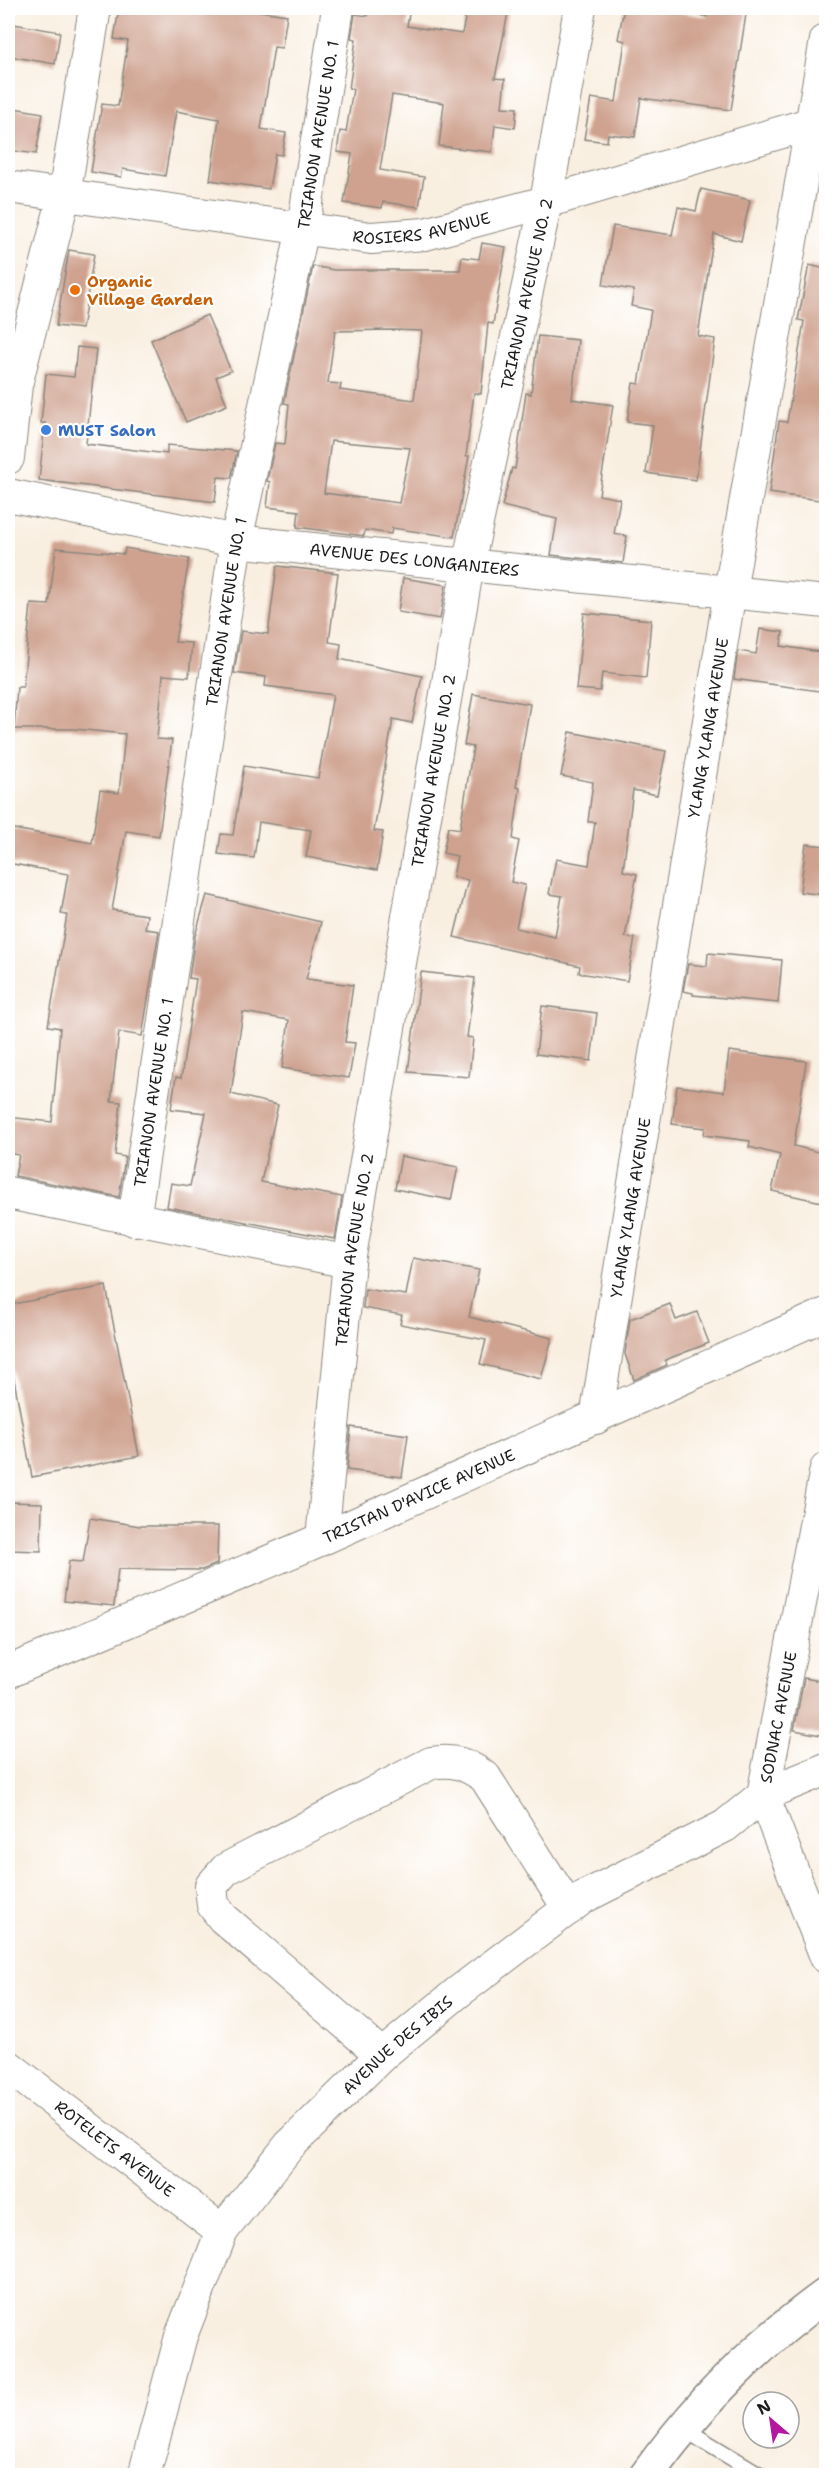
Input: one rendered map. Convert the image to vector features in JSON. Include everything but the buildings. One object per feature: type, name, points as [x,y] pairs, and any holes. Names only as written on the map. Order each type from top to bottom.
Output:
[{"type":"main road","points":[[646,2475],[718,2388],[785,2325],[826,2295]]},
{"type":"street","points":[[8,458],[12,386],[64,196],[95,8]]},
{"type":"street","name":"TRIANON AVENUE NO. 1","points":[[134,1220],[236,541],[303,228],[338,8]]},
{"type":"street","name":"TRIANON AVENUE NO. 2","points":[[322,1539],[349,1262],[468,565],[546,202],[580,8]]},
{"type":"street","name":"YLANG YLANG AVENUE","points":[[596,1418],[730,591],[819,121],[826,40]]},
{"type":"street","name":"ROSIERS AVENUE","points":[[8,187],[371,238],[425,234],[546,202],[819,121]]},
{"type":"street","name":"AVENUE DES LONGANIERS","points":[[8,495],[236,541],[826,602]]},
{"type":"street","points":[[8,1193],[349,1262]]},
{"type":"street","name":"TRISTAN D'AVICE AVENUE","points":[[8,1672],[322,1539],[826,1314]]},
{"type":"street","name":"SODNAC AVENUE","points":[[826,1469],[763,1795],[826,1957]]},
{"type":"street","points":[[382,2055],[224,1918],[213,1905],[211,1887],[226,1869],[431,1763],[447,1760],[466,1764],[485,1777],[569,1909]]},
{"type":"street","name":"AVENUE DES IBIS","points":[[144,2475],[181,2336],[222,2231],[289,2146],[382,2055],[457,1993],[584,1897],[725,1826],[763,1795],[826,1768]]},
{"type":"street","name":"ROTELETS AVENUE","points":[[8,2066],[222,2231]]},
{"type":"lane","points":[[684,2428],[762,2475]]},
{"type":"place","name":"Organic Village Garden","points":[[75,290]]},
{"type":"place","name":"MUST Salon","points":[[46,430]]}]
